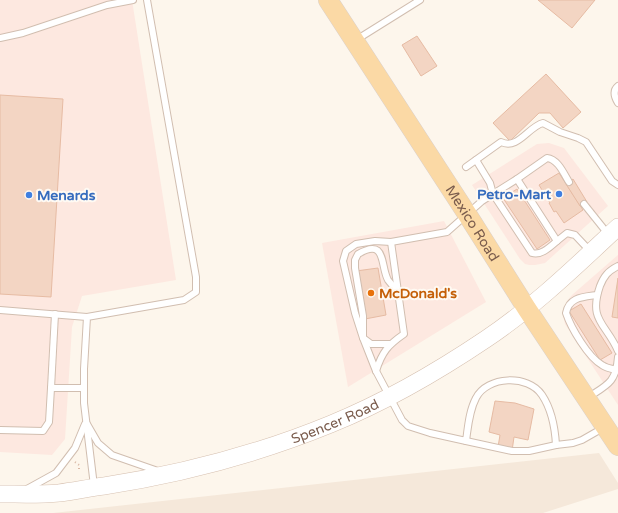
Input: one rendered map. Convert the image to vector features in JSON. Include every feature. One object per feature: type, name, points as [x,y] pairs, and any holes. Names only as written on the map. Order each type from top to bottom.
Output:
[{"type":"main road","name":"Mexico Road","points":[[328,0],[527,309],[618,446]]},
{"type":"main road","name":"Spencer Road","points":[[0,494],[58,493],[168,474],[253,453],[332,424],[419,381],[480,343],[527,309],[613,232]]},
{"type":"lane","points":[[0,38],[23,33],[107,5],[133,0]]},
{"type":"lane","points":[[0,310],[87,317],[184,300],[196,292],[196,277],[147,0]]},
{"type":"lane","points":[[354,41],[420,0]]},
{"type":"lane","points":[[618,86],[616,88],[615,97],[618,103]]},
{"type":"lane","points":[[466,167],[501,142],[506,145],[511,145],[538,124],[543,123],[560,132],[586,142],[612,181],[618,185]]},
{"type":"lane","points":[[569,182],[555,161],[547,158],[517,179],[482,200],[447,232],[387,242],[375,241],[356,244],[346,251],[343,261],[355,313],[363,338],[376,371],[389,397],[402,420],[408,426],[430,433],[512,451],[529,451],[573,443],[582,440],[605,427]]},
{"type":"lane","points":[[476,160],[490,182],[493,194],[532,253],[540,253],[567,233],[575,235],[591,253]]},
{"type":"lane","points":[[517,179],[557,241]]},
{"type":"lane","points":[[584,204],[613,232]]},
{"type":"lane","points":[[376,250],[387,242]]},
{"type":"lane","points":[[376,371],[380,358],[390,344],[404,334],[398,292],[387,242]]},
{"type":"lane","points":[[363,338],[363,316],[355,268],[355,260],[358,254],[369,250],[376,250],[381,253],[387,279],[398,292]]},
{"type":"lane","points":[[618,266],[607,272],[602,280],[595,306],[596,315],[602,326],[613,340],[618,351]]},
{"type":"lane","points":[[597,295],[578,298],[570,302],[566,313],[569,321],[594,360],[603,366],[617,370]]},
{"type":"lane","points":[[0,430],[43,431],[49,422],[55,314]]},
{"type":"lane","points":[[87,317],[84,388],[86,423],[94,487]]},
{"type":"lane","points":[[363,338],[371,344],[390,344]]},
{"type":"lane","points":[[586,398],[610,383],[617,370],[618,358]]},
{"type":"lane","points":[[466,441],[471,411],[476,397],[483,390],[493,384],[502,380],[514,380],[533,386],[542,394],[552,417],[556,445]]},
{"type":"lane","points":[[51,388],[84,388]]},
{"type":"lane","points":[[86,423],[98,443],[112,455],[168,474]]},
{"type":"lane","points":[[18,494],[56,472],[75,448],[86,423]]},
{"type":"path","points":[[75,462],[79,465],[79,470]]},
{"type":"shaded area","points":[[0,0],[132,0],[176,280],[82,296],[72,327],[65,439],[52,455],[0,452]]},
{"type":"shaded area","points":[[549,143],[564,148],[608,206],[545,263],[529,265],[525,264],[520,259],[472,185],[537,144]]},
{"type":"shaded area","points":[[444,221],[486,302],[348,387],[322,243]]},
{"type":"shaded area","points":[[618,255],[618,405],[565,324],[563,314],[567,301],[572,295]]},
{"type":"shaded area","points":[[599,453],[618,483],[618,489],[543,513],[53,513]]},
{"type":"building","points":[[538,0],[595,0],[572,28]]},
{"type":"building","points":[[417,36],[437,66],[421,76],[402,45]]},
{"type":"building","points":[[546,74],[581,112],[563,128],[550,113],[539,113],[510,141],[493,123]]},
{"type":"building","name":"Menards","points":[[0,95],[63,99],[51,297],[0,294]]},
{"type":"building","name":"Petro-Mart","points":[[559,173],[583,210],[564,223],[556,211],[554,212],[539,185]]},
{"type":"building","points":[[573,179],[587,202],[580,206],[566,184]]},
{"type":"building","name":"Petro-Mart","points":[[517,189],[550,240],[537,249],[503,198]]},
{"type":"building","name":"McDonald's","points":[[378,268],[386,315],[365,319],[356,271]]},
{"type":"building","points":[[618,278],[618,318],[612,317]]},
{"type":"building","points":[[581,304],[612,353],[600,360],[569,311]]},
{"type":"building","points":[[495,401],[515,403],[534,409],[528,440],[514,437],[512,451],[498,447],[500,435],[489,432]]},
{"type":"place","name":"Petro-Mart","points":[[559,194]]},
{"type":"place","name":"Menards","points":[[29,195]]},
{"type":"place","name":"McDonald's","points":[[371,293]]}]
